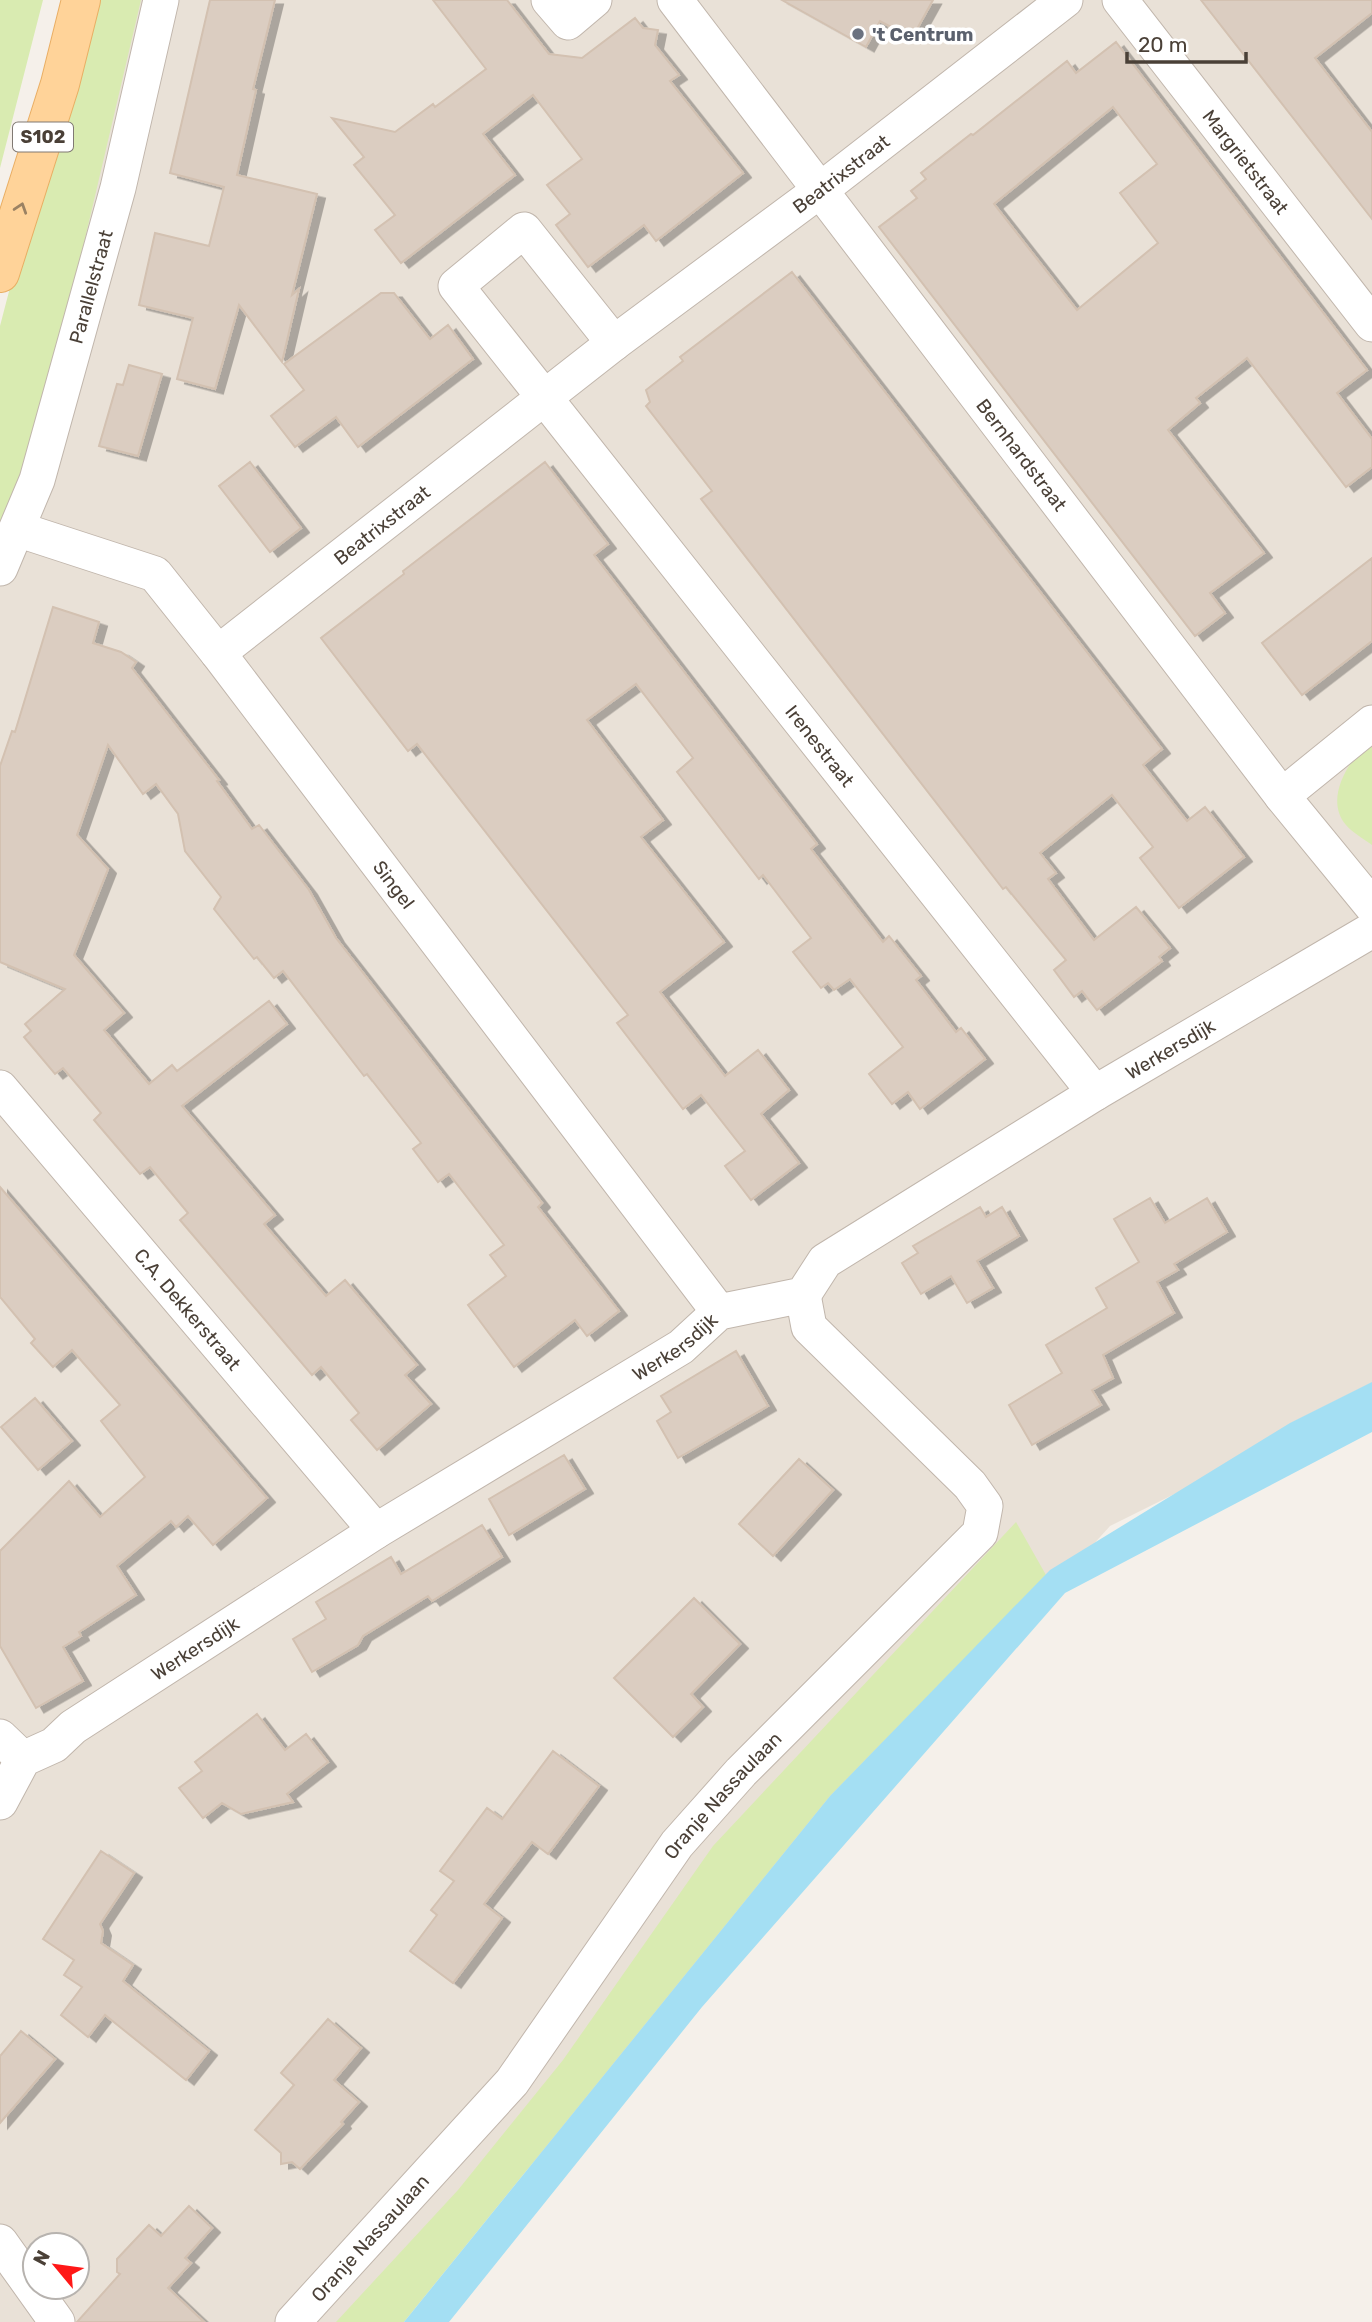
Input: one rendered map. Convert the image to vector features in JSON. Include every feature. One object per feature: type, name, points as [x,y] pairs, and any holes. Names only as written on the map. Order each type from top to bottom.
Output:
[{"type":"main road","name":"S102","points":[[0,273],[60,84],[81,0]]},
{"type":"street","name":"Parallelstraat","points":[[0,568],[37,480],[118,188],[161,0]]},
{"type":"street","points":[[549,0],[568,22],[594,0]]},
{"type":"street","name":"Bernhardstraat","points":[[675,0],[1282,796],[1372,906]]},
{"type":"street","name":"Beatrixstraat","points":[[218,653],[614,343],[819,191],[1065,0]]},
{"type":"street","name":"Margrietstraat","points":[[1120,0],[1372,324]]},
{"type":"street","points":[[545,397],[456,286],[524,230],[614,343]]},
{"type":"street","name":"Irenestraat","points":[[545,397],[1095,1093]]},
{"type":"street","name":"Singel","points":[[17,529],[155,574],[719,1312]]},
{"type":"street","points":[[1282,796],[1372,723]]},
{"type":"street","name":"Werkersdijk","points":[[0,1802],[11,1748],[54,1745],[73,1727],[376,1531],[681,1347],[719,1312],[803,1295],[825,1261],[1095,1093],[1372,930]]},
{"type":"street","name":"C.A. Dekkerstraat","points":[[0,1088],[376,1531]]},
{"type":"street","name":"Oranje Nassaulaan","points":[[293,2322],[512,2082],[677,1844],[741,1772],[980,1533],[985,1506],[971,1485],[809,1327],[803,1295]]},
{"type":"street","points":[[0,2242],[57,2322]]},
{"type":"shaded area","points":[[125,0],[1372,0],[1372,1396],[1110,1526],[389,2322],[0,2322],[0,464]]},
{"type":"green space","points":[[0,0],[43,0],[0,168]]},
{"type":"green space","points":[[85,0],[141,0],[76,277],[17,486],[0,527],[0,326]]},
{"type":"green space","points":[[1372,739],[1372,845],[1346,825],[1337,803],[1338,791],[1348,767]]},
{"type":"green space","points":[[1016,1522],[1046,1575],[830,1796],[404,2322],[336,2322],[458,2190],[563,2060],[713,1846]]},
{"type":"water","points":[[1372,1382],[1372,1432],[1065,1593],[702,2007],[449,2322],[404,2322],[830,1796],[1050,1570],[1290,1423]]},
{"type":"building","points":[[210,0],[275,0],[253,89],[256,90],[237,175],[317,194],[292,295],[299,289],[282,362],[239,305],[215,389],[177,379],[193,318],[139,305],[155,233],[209,246],[224,187],[170,173]]},
{"type":"building","points":[[433,0],[507,0],[549,54],[582,58],[635,18],[643,28],[658,30],[655,45],[679,75],[670,81],[743,173],[656,241],[644,225],[588,267],[556,225],[570,214],[547,185],[582,159],[533,95],[483,134],[515,175],[401,263],[375,230],[395,215],[354,165],[364,157],[332,118],[395,132],[433,104],[435,107],[486,69]]},
{"type":"building","name":"'t Centrum","points":[[782,0],[933,0],[912,38],[880,21],[866,47]]},
{"type":"building","points":[[1201,0],[1372,0],[1372,13],[1315,58],[1372,132],[1372,219]]},
{"type":"building","points":[[1116,42],[1367,370],[1337,393],[1372,439],[1372,467],[1346,487],[1247,358],[1196,398],[1200,403],[1168,430],[1264,553],[1210,593],[1225,613],[1195,636],[879,227],[917,198],[911,191],[926,179],[921,173],[1067,61],[1076,73]],"holes":[[[1113,107],[1157,164],[1120,193],[1158,243],[1077,310],[994,204]]]},
{"type":"building","points":[[792,272],[1162,749],[1143,765],[1187,821],[1205,807],[1244,857],[1179,908],[1140,858],[1153,847],[1112,795],[1040,853],[1056,873],[1048,879],[1094,940],[1136,907],[1170,948],[1159,957],[1162,961],[1097,1010],[1082,991],[1074,997],[1054,970],[1066,960],[1006,887],[1003,889],[701,499],[712,491],[646,406],[650,402],[646,390],[683,361],[680,357]]},
{"type":"building","points":[[381,293],[394,293],[430,339],[448,325],[473,359],[358,447],[336,417],[295,447],[271,416],[304,390],[284,364]]},
{"type":"building","points":[[129,365],[162,374],[138,456],[99,446],[117,384],[123,385]]},
{"type":"building","points":[[250,462],[301,528],[270,552],[219,486]]},
{"type":"building","points":[[545,462],[608,544],[594,555],[817,844],[811,849],[883,942],[889,936],[921,976],[916,980],[956,1032],[961,1028],[985,1059],[920,1109],[908,1092],[892,1104],[869,1074],[903,1047],[850,979],[834,990],[828,983],[821,988],[793,952],[811,938],[763,875],[759,879],[677,772],[693,758],[636,684],[587,720],[663,820],[641,837],[724,942],[660,992],[725,1076],[758,1050],[789,1090],[761,1114],[799,1163],[751,1200],[725,1166],[745,1151],[701,1095],[683,1109],[617,1023],[628,1015],[417,744],[408,751],[321,638]]},
{"type":"building","points":[[1372,558],[1372,641],[1302,695],[1262,643]]},
{"type":"building","points":[[53,607],[99,622],[93,643],[121,652],[136,662],[132,668],[219,780],[217,781],[252,829],[259,825],[309,890],[336,938],[542,1203],[538,1207],[619,1311],[587,1336],[575,1320],[514,1367],[468,1305],[506,1276],[490,1255],[504,1245],[449,1174],[438,1182],[413,1149],[421,1143],[367,1074],[364,1076],[283,971],[274,978],[257,957],[254,959],[214,909],[221,897],[185,851],[178,814],[156,784],[143,794],[108,745],[77,835],[108,869],[74,955],[124,1013],[104,1030],[149,1084],[172,1065],[177,1071],[269,1001],[287,1024],[182,1106],[275,1215],[264,1224],[326,1296],[345,1280],[417,1365],[405,1375],[431,1404],[377,1450],[351,1420],[359,1413],[321,1367],[312,1375],[180,1220],[188,1213],[150,1167],[140,1174],[94,1120],[101,1113],[63,1068],[55,1074],[24,1037],[31,1031],[25,1024],[65,989],[0,962],[0,766],[12,731],[15,732]]},
{"type":"building","points":[[0,1187],[267,1498],[213,1545],[188,1516],[176,1527],[171,1521],[117,1566],[136,1595],[79,1632],[81,1636],[63,1647],[83,1681],[36,1708],[0,1646],[0,1551],[69,1481],[100,1517],[145,1477],[101,1421],[120,1405],[72,1350],[53,1367],[31,1343],[35,1339],[0,1297]]},
{"type":"building","points":[[1150,1198],[1165,1223],[1207,1198],[1227,1232],[1174,1264],[1178,1270],[1157,1282],[1174,1313],[1103,1355],[1113,1378],[1092,1390],[1101,1405],[1032,1445],[1009,1405],[1062,1373],[1046,1345],[1107,1308],[1096,1288],[1139,1262],[1114,1219]]},
{"type":"building","points":[[980,1207],[986,1217],[1002,1207],[1019,1236],[977,1261],[993,1288],[967,1303],[951,1276],[921,1294],[902,1263],[918,1253],[913,1246]]},
{"type":"building","points":[[736,1351],[768,1406],[678,1458],[657,1421],[671,1412],[661,1396]]},
{"type":"building","points":[[35,1398],[72,1441],[38,1470],[1,1427]]},
{"type":"building","points":[[564,1455],[585,1489],[509,1535],[489,1499]]},
{"type":"building","points":[[799,1459],[833,1490],[773,1556],[739,1524]]},
{"type":"building","points":[[482,1525],[502,1557],[432,1601],[428,1596],[363,1636],[358,1645],[312,1672],[293,1639],[326,1619],[316,1602],[391,1557],[401,1574]]},
{"type":"building","points":[[694,1598],[740,1644],[691,1694],[703,1707],[673,1737],[614,1678]]},
{"type":"building","points":[[257,1714],[285,1750],[306,1734],[328,1762],[287,1794],[293,1802],[241,1814],[222,1803],[203,1818],[179,1788],[202,1771],[195,1762]]},
{"type":"building","points":[[553,1751],[599,1786],[548,1854],[532,1842],[484,1904],[502,1918],[453,1983],[410,1951],[437,1915],[431,1910],[454,1881],[440,1871],[487,1808],[502,1819]]},
{"type":"building","points":[[101,1851],[134,1873],[100,1924],[103,1931],[101,1943],[133,1965],[123,1981],[209,2051],[186,2080],[105,2015],[88,2037],[61,2015],[82,1987],[64,1975],[74,1960],[43,1939]]},
{"type":"building","points":[[328,2019],[361,2048],[334,2080],[359,2102],[341,2122],[343,2124],[300,2169],[292,2162],[281,2164],[281,2153],[255,2130],[294,2085],[281,2073]]},
{"type":"building","points":[[21,2031],[55,2059],[0,2123],[0,2056]]},
{"type":"building","points":[[189,2206],[212,2228],[185,2258],[191,2263],[168,2288],[204,2322],[77,2322],[120,2274],[117,2272],[117,2259],[149,2225],[161,2236]]},
{"type":"place","name":"'t Centrum","points":[[858,34]]}]
